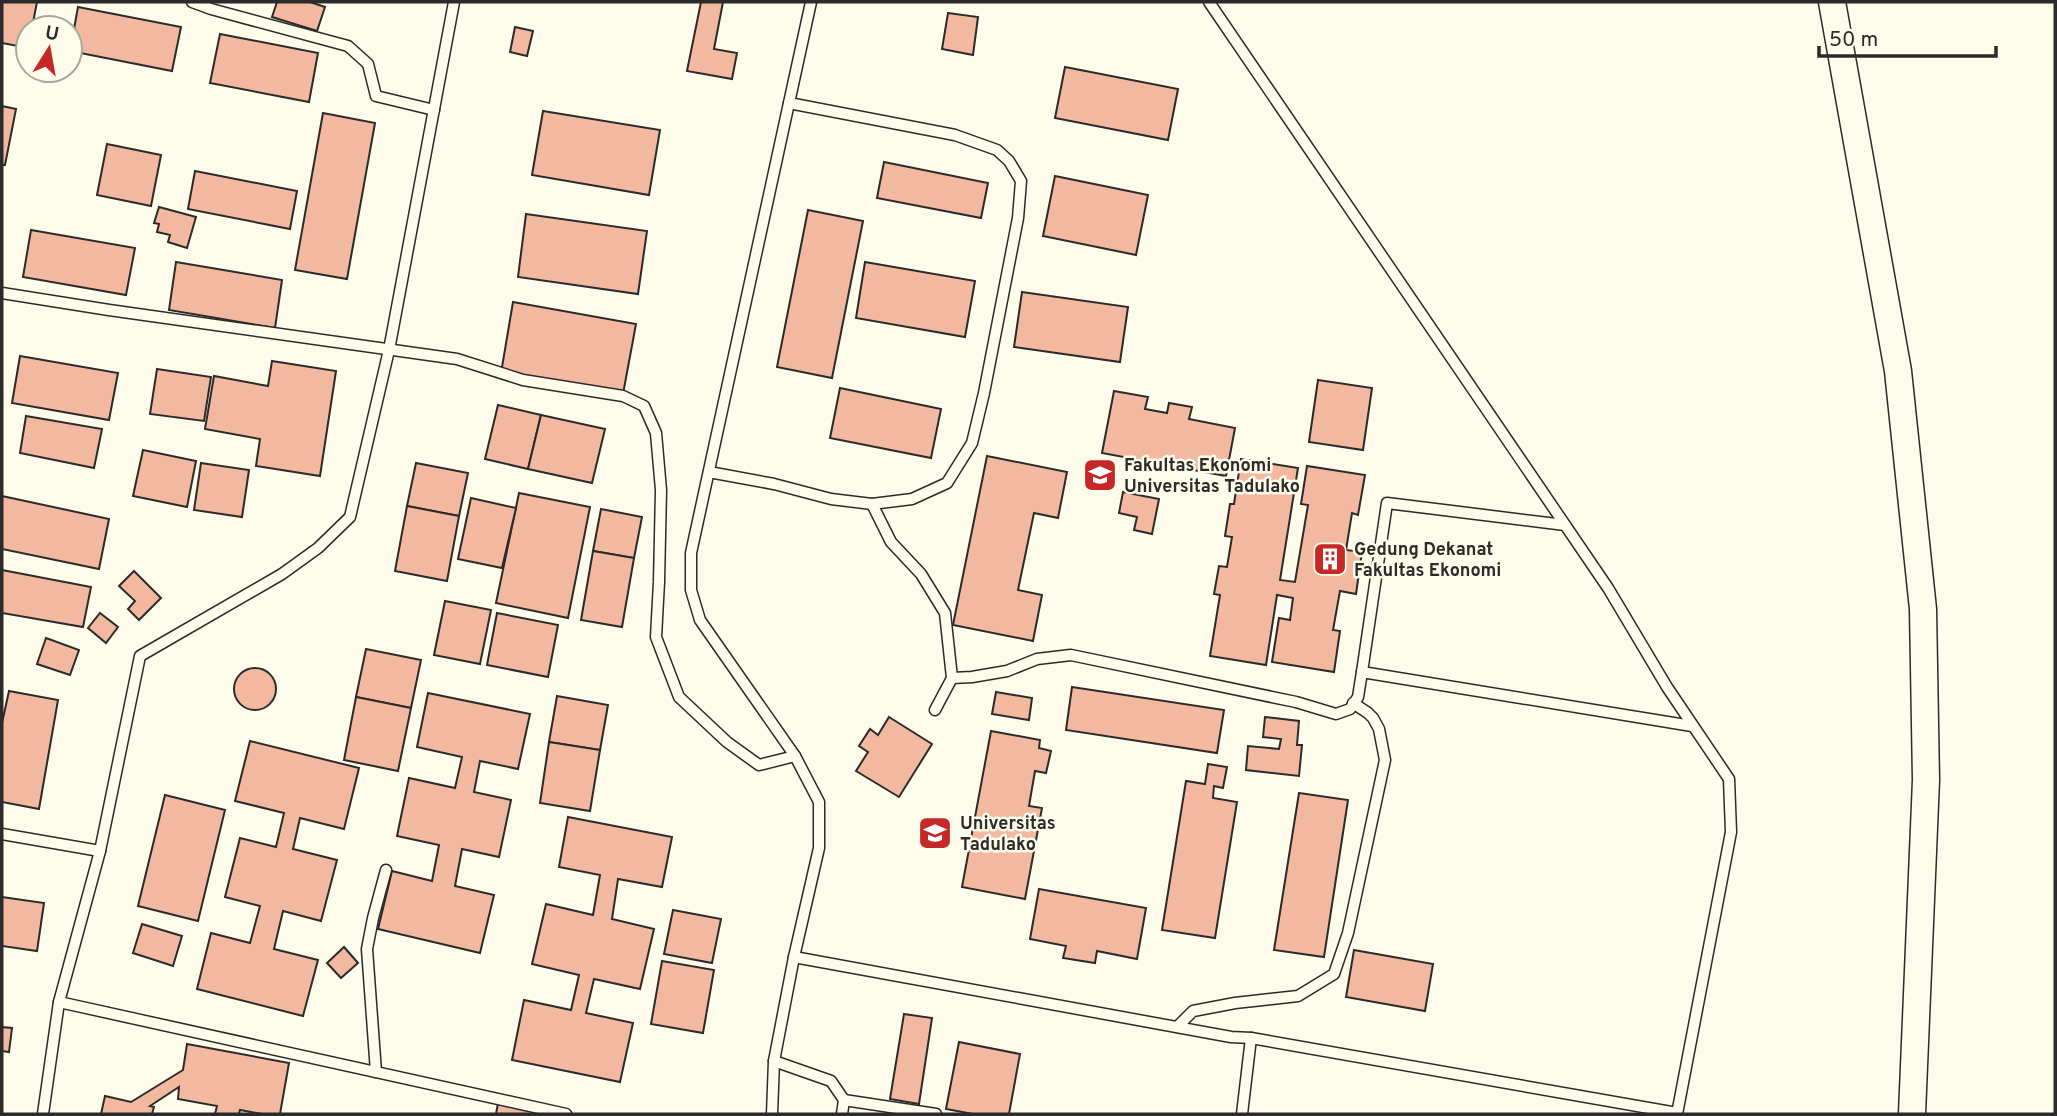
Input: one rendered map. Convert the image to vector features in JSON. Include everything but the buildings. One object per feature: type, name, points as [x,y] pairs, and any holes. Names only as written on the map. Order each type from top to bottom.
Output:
[{"type":"street","points":[[1832,2],[1898,371],[1923,609],[1926,780],[1912,1114]]},
{"type":"lane","points":[[192,2],[348,47],[368,64],[376,96],[434,110]]},
{"type":"lane","points":[[43,1114],[60,1002],[100,851],[140,656],[282,574],[318,548],[350,517],[388,350],[454,2]]},
{"type":"lane","points":[[772,1114],[774,1061],[819,848],[819,802],[795,756],[700,620],[691,590],[691,553],[811,2]]},
{"type":"lane","points":[[794,957],[1677,1114],[1731,832],[1729,779],[1692,726],[1608,588],[1209,2]]},
{"type":"lane","points":[[709,471],[831,499],[873,504],[912,499],[947,483],[972,443],[984,393],[1018,218],[1021,181],[1009,161],[997,150],[955,135],[789,103]]},
{"type":"lane","points":[[2,293],[457,359],[523,380],[623,396],[644,406],[656,433],[661,490],[656,637],[679,697],[727,742],[759,765],[795,756]]},
{"type":"lane","points":[[952,678],[1007,671],[1037,659],[1071,655],[1296,702],[1336,714],[1350,709],[1358,697],[1387,503],[1565,525]]},
{"type":"lane","points":[[873,504],[891,542],[921,574],[945,612],[952,678],[935,710]]},
{"type":"lane","points":[[1363,672],[1692,726]]},
{"type":"lane","points":[[1177,1027],[1193,1011],[1298,996],[1334,974],[1348,933],[1385,761],[1379,729],[1368,713],[1353,704]]},
{"type":"lane","points":[[2,834],[100,851]]},
{"type":"lane","points":[[376,1072],[367,949],[386,870]]},
{"type":"lane","points":[[60,1002],[566,1114]]},
{"type":"lane","points":[[1242,1114],[1251,1038]]},
{"type":"lane","points":[[774,1061],[831,1081],[844,1100],[842,1114]]},
{"type":"lane","points":[[844,1100],[936,1114]]},
{"type":"place","name":"Fakultas Ekonomi Universitas Tadulako","points":[[1100,475]]},
{"type":"place","name":"Gedung Dekanat Fakultas Ekonomi","points":[[1330,559]]},
{"type":"place","name":"Universitas Tadulako","points":[[935,833]]}]
